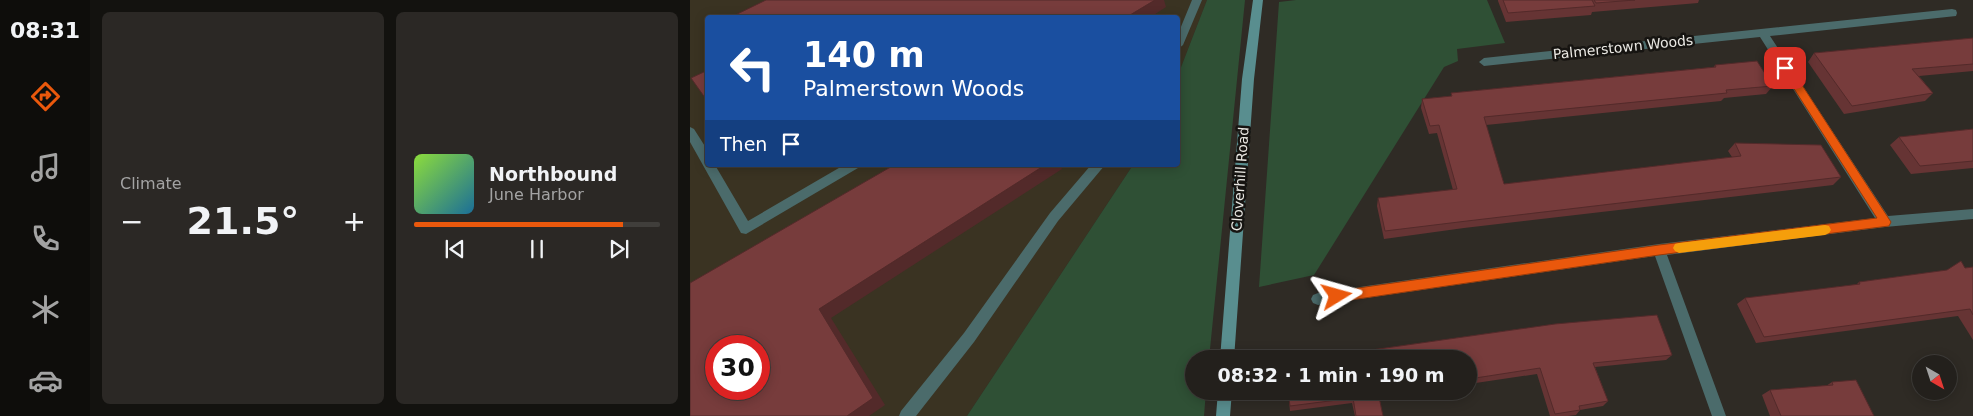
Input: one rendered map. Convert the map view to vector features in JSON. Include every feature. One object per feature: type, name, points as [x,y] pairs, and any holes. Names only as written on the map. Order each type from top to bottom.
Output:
[{"type":"street","points":[[1180,40],[1197,0]]},
{"type":"street","name":"Cloverhill Road","points":[[1228,350],[1248,79],[1258,0]]},
{"type":"street","name":"Palmerstown Woods","points":[[1484,62],[1952,13]]},
{"type":"street","points":[[1762,32],[1885,222]]},
{"type":"street","points":[[690,132],[705,159]]},
{"type":"street","points":[[710,167],[746,229],[851,167]]},
{"type":"street","points":[[906,416],[932,386],[1049,223],[1074,191],[1097,167]]},
{"type":"street","points":[[1318,299],[1659,250],[1885,222],[1973,214]]},
{"type":"street","points":[[1659,250],[1719,416]]},
{"type":"street","points":[[1224,416],[1225,400]]},
{"type":"shaded area","points":[[690,0],[1207,0],[1180,70],[1180,15],[705,15],[705,167],[1132,167],[967,416],[690,416]]},
{"type":"green space","points":[[1207,0],[1245,0],[1210,350],[1185,350],[1185,400],[1205,400],[1204,416],[967,416],[1132,167],[1180,167],[1180,70]]},
{"type":"green space","points":[[1296,0],[1487,0],[1505,43],[1457,49],[1458,61],[1444,67],[1314,275],[1259,287],[1279,2]]},
{"type":"building","points":[[766,0],[1155,0],[1130,15],[735,15]]},
{"type":"building","points":[[1503,0],[1592,0],[1595,6],[1508,13]]},
{"type":"building","points":[[1594,0],[1635,0],[1596,3]]},
{"type":"building","points":[[1973,38],[1973,64],[1912,69],[1933,93],[1852,106],[1814,53]]},
{"type":"building","points":[[1757,61],[1773,86],[1726,90],[1727,93],[1484,117],[1504,184],[1741,156],[1735,143],[1821,145],[1841,177],[1385,231],[1378,198],[1457,189],[1439,125],[1430,126],[1422,99],[1452,96],[1451,93],[1716,67],[1715,65]]},
{"type":"building","points":[[705,71],[705,98],[691,78]]},
{"type":"building","points":[[1973,129],[1973,161],[1920,166],[1899,137]]},
{"type":"building","points":[[891,167],[1042,167],[819,309],[873,398],[847,416],[690,416],[690,283]]},
{"type":"building","points":[[1961,261],[1965,268],[1973,267],[1973,315],[1970,309],[1764,337],[1745,298],[1860,284],[1859,282],[1947,270]]},
{"type":"building","points":[[1657,315],[1672,355],[1593,363],[1608,401],[1579,406],[1580,410],[1555,414],[1540,368],[1477,378],[1477,350],[1372,350],[1555,324]]},
{"type":"building","points":[[1856,380],[1874,416],[1781,416],[1770,390],[1833,385],[1832,382]]},
{"type":"building","points":[[1289,400],[1337,400],[1290,406]]},
{"type":"building","points":[[1353,400],[1380,400],[1383,416],[1356,416]]},
{"type":"slow traffic","points":[[1679,248],[1825,230]]},
{"type":"route","points":[[1337,296],[1659,250],[1885,222],[1785,68]]}]
